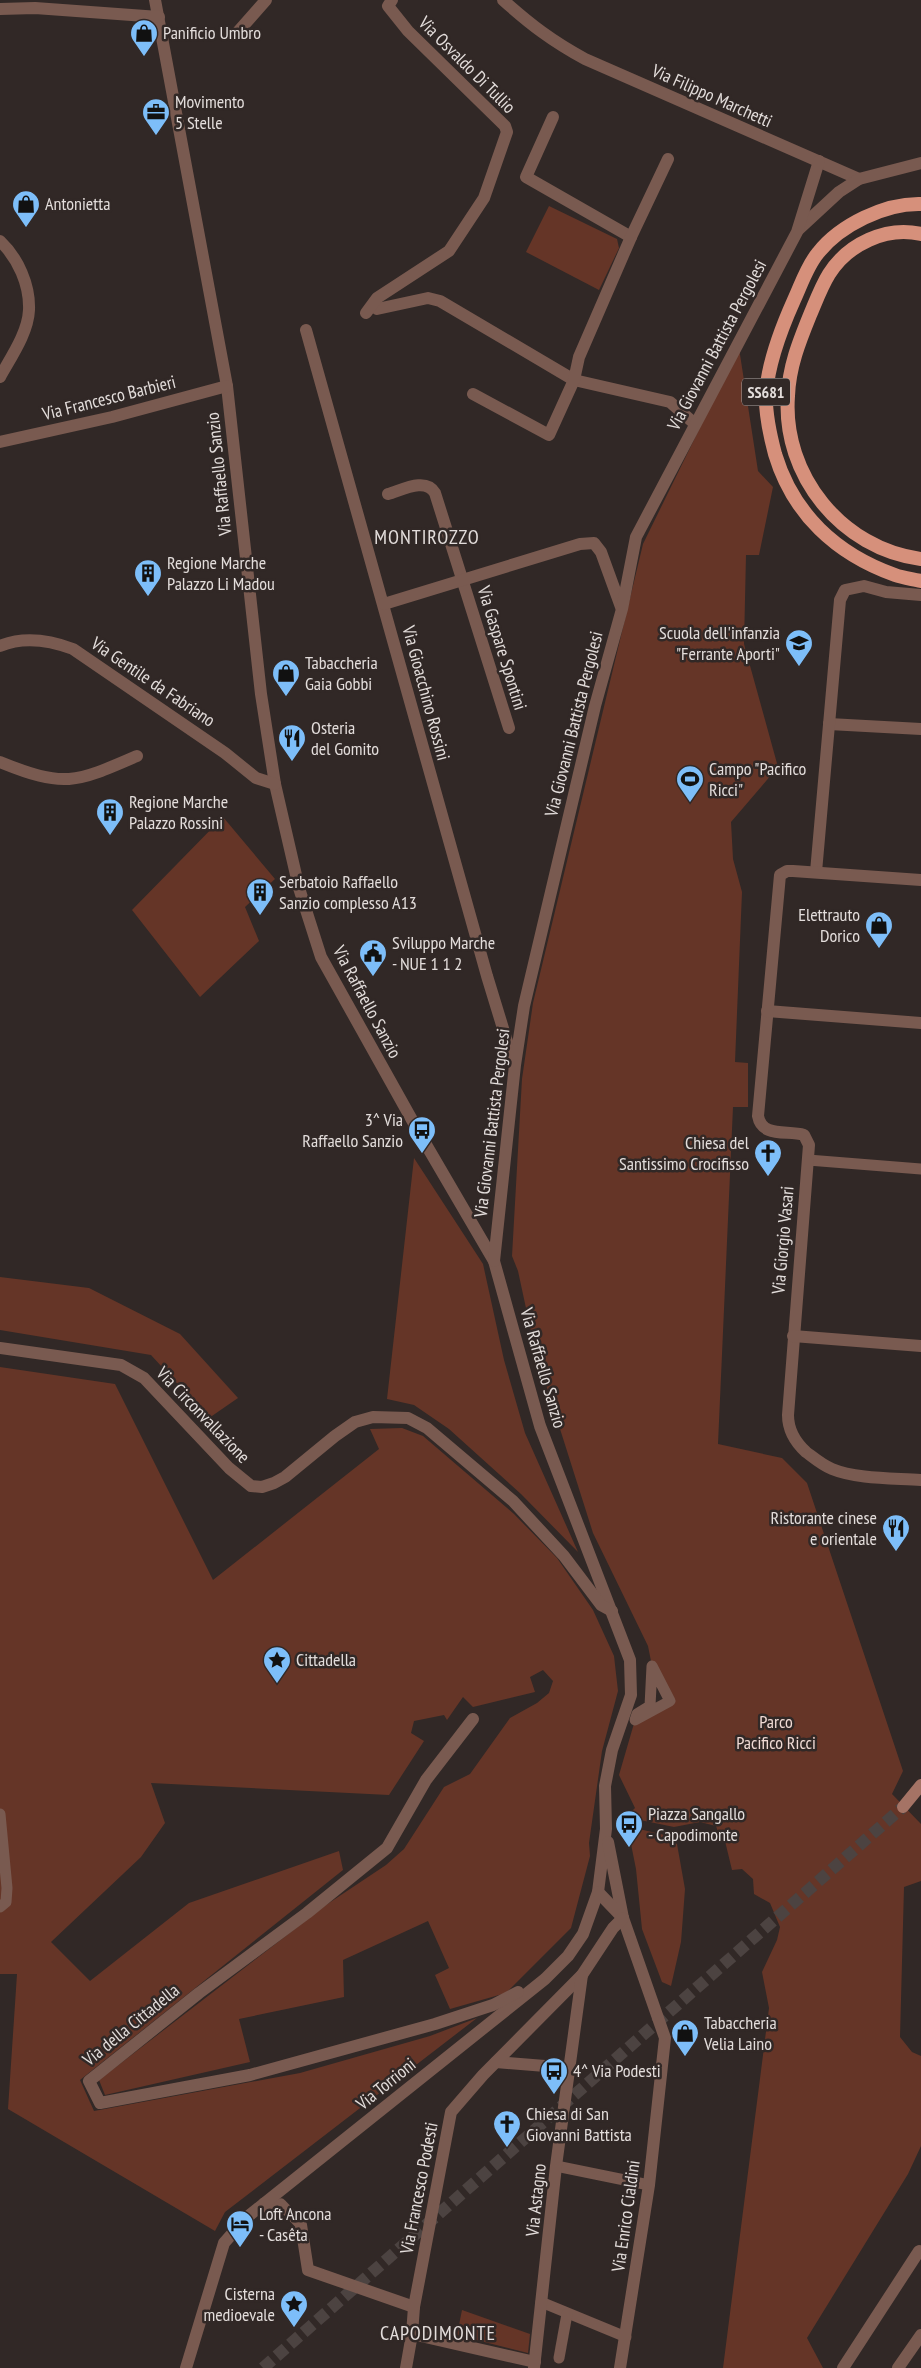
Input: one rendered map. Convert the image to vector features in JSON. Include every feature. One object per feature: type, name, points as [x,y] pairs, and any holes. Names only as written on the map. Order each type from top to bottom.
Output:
[{"type":"highway","name":"SS681","points":[[921,204],[900,206],[870,216],[844,229],[816,255],[782,330],[770,372],[766,400],[777,460],[789,489],[807,518],[822,534],[846,552],[897,576],[921,581]]},
{"type":"highway","name":"SS681","points":[[921,234],[892,233],[867,240],[849,251],[830,273],[794,356],[789,382],[787,410],[793,445],[803,473],[818,499],[827,510],[849,530],[876,546],[894,554],[921,559]]},
{"type":"main road","points":[[921,1785],[903,1806],[921,1792]]},
{"type":"street","name":"Via Raffaello Sanzio","points":[[155,0],[227,386],[261,694],[275,784],[299,888],[321,957],[421,1136],[494,1261],[540,1426],[630,1660],[632,1695],[612,1750],[605,1786],[606,1829]]},
{"type":"street","points":[[236,34],[266,0]]},
{"type":"street","name":"Via Osvaldo Di Tullio","points":[[392,0],[388,6],[408,31],[505,126],[508,132],[484,198],[449,251],[377,298],[372,311],[428,298],[440,301],[574,380]]},
{"type":"street","name":"Via Filippo Marchetti","points":[[503,0],[554,43],[585,59],[693,108],[859,179]]},
{"type":"street","points":[[0,9],[34,8],[159,17]]},
{"type":"street","points":[[552,117],[526,177],[631,237]]},
{"type":"street","points":[[473,394],[549,435],[574,380],[579,357],[631,237],[668,159]]},
{"type":"street","name":"Via Giovanni Battista Pergolesi","points":[[494,1261],[515,1065],[526,996],[594,706],[622,609],[636,536],[797,232],[818,161]]},
{"type":"street","points":[[859,179],[921,163]]},
{"type":"street","name":"Via Giovanni Battista Pergolesi","points":[[797,232],[839,192],[859,179]]},
{"type":"street","points":[[0,241],[17,261],[25,285],[29,310],[21,338],[0,376]]},
{"type":"street","name":"Via Gioacchino Rossini","points":[[306,330],[487,976],[515,1065]]},
{"type":"street","points":[[574,380],[670,402],[695,424]]},
{"type":"street","name":"Via Francesco Barbieri","points":[[0,442],[112,417],[227,386]]},
{"type":"street","name":"Via Gaspare Spontini","points":[[388,494],[423,484],[433,488],[509,728]]},
{"type":"street","name":"Via Gaspare Spontini","points":[[384,604],[580,544],[594,543],[601,552],[622,609]]},
{"type":"street","points":[[816,872],[839,605],[845,590],[864,586],[886,592],[921,595]]},
{"type":"street","name":"Via Gentile da Fabriano","points":[[0,646],[10,642],[34,640],[55,642],[73,649],[188,727],[256,778],[275,784]]},
{"type":"street","points":[[829,724],[921,729]]},
{"type":"street","points":[[0,762],[43,778],[63,780],[84,777],[137,756]]},
{"type":"street","points":[[921,880],[816,872],[787,871],[780,875],[778,880],[767,1011],[921,1023]]},
{"type":"street","name":"Via Giorgio Vasari","points":[[767,1011],[758,1110],[759,1121],[761,1126],[770,1131],[804,1134],[809,1141],[793,1336],[788,1426],[797,1443],[816,1460],[832,1469],[845,1473],[921,1480]]},
{"type":"street","points":[[808,1160],[921,1169]]},
{"type":"street","points":[[793,1336],[921,1346]]},
{"type":"street","name":"Via Circonvallazione","points":[[0,1348],[121,1365],[144,1378],[228,1468],[251,1486],[262,1487],[285,1477],[355,1422],[373,1417],[408,1418],[427,1428],[513,1501],[564,1556],[601,1605],[612,1610]]},
{"type":"street","points":[[652,1666],[670,1701],[635,1720],[637,1714],[650,1706],[652,1666]]},
{"type":"street","name":"Via della Cittadella","points":[[473,1719],[426,1780],[387,1848],[308,1913],[199,1993],[89,2081],[100,2103],[250,2074],[435,2024],[493,2005],[545,1979]]},
{"type":"street","points":[[0,1814],[7,1888],[6,1902],[0,1907]]},
{"type":"street","points":[[606,1829],[623,1918]]},
{"type":"street","name":"Via Torrioni","points":[[186,2368],[224,2243],[246,2218],[545,1979],[568,1956],[583,1934],[598,1892],[606,1829]]},
{"type":"street","points":[[598,1892],[623,1918]]},
{"type":"street","points":[[582,1975],[613,1928],[623,1918]]},
{"type":"street","name":"Via Enrico Cialdini","points":[[620,2368],[649,2184],[665,2038],[623,1918]]},
{"type":"street","name":"Via Francesco Podesti","points":[[409,2367],[414,2307],[451,2112],[496,2062],[582,1975]]},
{"type":"street","name":"Via Astagno","points":[[535,2365],[556,2166],[582,1975]]},
{"type":"street","points":[[496,2062],[570,2068]]},
{"type":"street","points":[[556,2166],[649,2184]]},
{"type":"street","points":[[264,2204],[270,2211],[281,2204],[301,2226],[308,2270],[414,2307]]},
{"type":"street","points":[[843,2368],[919,2251]]},
{"type":"street","points":[[541,2302],[626,2337]]},
{"type":"street","points":[[559,2358],[567,2314]]},
{"type":"street","points":[[412,2334],[535,2365]]},
{"type":"street","points":[[898,2368],[921,2335]]},
{"type":"green space","points":[[549,206],[617,239],[619,248],[599,290],[526,252]]},
{"type":"green space","name":"Parco Pacifico Ricci","points":[[739,348],[758,471],[773,487],[759,555],[746,555],[744,644],[778,767],[731,822],[733,859],[742,892],[735,1062],[748,1063],[748,1107],[733,1107],[718,1444],[782,1458],[807,1483],[903,1771],[892,1794],[921,1824],[921,1881],[904,1887],[900,2037],[912,2052],[921,2056],[921,2146],[908,2174],[807,2338],[823,2368],[723,2368],[769,2008],[762,1972],[777,1940],[780,1927],[770,1903],[754,1894],[753,1879],[742,1869],[732,1870],[725,1841],[721,1841],[716,1826],[700,1822],[674,1827],[640,1820],[630,1822],[627,1816],[635,1808],[619,1775],[635,1720],[670,1701],[652,1666],[648,1646],[593,1533],[535,1350],[518,1271],[512,1256],[522,1079],[533,1003],[643,544]]},
{"type":"green space","points":[[223,817],[275,879],[245,907],[259,941],[200,997],[132,910]]},
{"type":"green space","points":[[414,1158],[483,1264],[504,1360],[525,1433],[578,1552],[521,1494],[449,1429],[414,1405],[387,1399]]},
{"type":"green space","points":[[0,1277],[89,1288],[180,1334],[238,1398],[209,1418],[151,1355],[0,1330]]},
{"type":"green space","points":[[0,1367],[115,1384],[213,1580],[379,1449],[370,1429],[402,1428],[423,1436],[514,1514],[557,1558],[593,1610],[614,1656],[618,1691],[602,1751],[589,1843],[590,1856],[571,1928],[506,1993],[450,2009],[435,1975],[449,1968],[428,1921],[343,1960],[344,1997],[239,2019],[250,2062],[105,2095],[99,2080],[326,1905],[386,1865],[404,1849],[444,1787],[470,1774],[510,1718],[537,1703],[549,1693],[553,1681],[543,1670],[530,1677],[535,1692],[473,1707],[463,1697],[447,1720],[444,1715],[414,1721],[411,1733],[424,1741],[389,1795],[151,1783],[165,1823],[141,1857],[51,1942],[90,1981],[189,1903],[339,1851],[343,1870],[80,2080],[94,2111],[300,2073],[430,2036],[477,2018],[225,2212],[215,2231],[8,2109],[17,1974],[0,1974]]},
{"type":"green space","points":[[639,1829],[669,1836],[677,1844],[685,1889],[681,1942],[671,1986],[662,1982],[642,1929],[636,1869],[629,1834]]},
{"type":"green space","points":[[462,2310],[530,2334],[528,2353],[457,2335]]},
{"type":"tunnel","points":[[263,2368],[903,1807]]},
{"type":"place","name":"Panificio Umbro","points":[[144,57]]},
{"type":"place","name":"Movimento 5 Stelle","points":[[156,136]]},
{"type":"place","name":"Antonietta","points":[[26,228]]},
{"type":"place","name":"Regione Marche Palazzo Li Madou","points":[[148,597]]},
{"type":"place","name":"Scuola dell'infanzia \"Ferrante Aporti\"","points":[[799,667]]},
{"type":"place","name":"Tabaccheria Gaia Gobbi","points":[[286,697]]},
{"type":"place","name":"Osteria del Gomito","points":[[292,762]]},
{"type":"place","name":"Campo \"Pacifico Ricci\"","points":[[690,803]]},
{"type":"place","name":"Regione Marche Palazzo Rossini","points":[[110,836]]},
{"type":"place","name":"Serbatoio Raffaello Sanzio complesso A13","points":[[260,916]]},
{"type":"place","name":"Elettrauto Dorico","points":[[879,949]]},
{"type":"place","name":"Sviluppo Marche - NUE 1 1 2","points":[[373,977]]},
{"type":"place","name":"3^ Via Raffaello Sanzio","points":[[422,1154]]},
{"type":"place","name":"Chiesa del Santissimo Crocifisso","points":[[768,1177]]},
{"type":"place","name":"Ristorante cinese e orientale","points":[[896,1552]]},
{"type":"place","name":"Cittadella","points":[[277,1684]]},
{"type":"place","name":"Piazza Sangallo - Capodimonte","points":[[629,1848]]},
{"type":"place","name":"Tabaccheria Velia Laino","points":[[685,2057]]},
{"type":"place","name":"4^ Via Podesti","points":[[554,2095]]},
{"type":"place","name":"Chiesa di San Giovanni Battista","points":[[507,2148]]},
{"type":"place","name":"Loft Ancona - Casêta","points":[[240,2248]]},
{"type":"place","name":"Cisterna medioevale","points":[[294,2328]]},
{"type":"district","name":"MONTIROZZO","points":[[427,537]]},
{"type":"district","name":"CAPODIMONTE","points":[[438,2333]]}]
